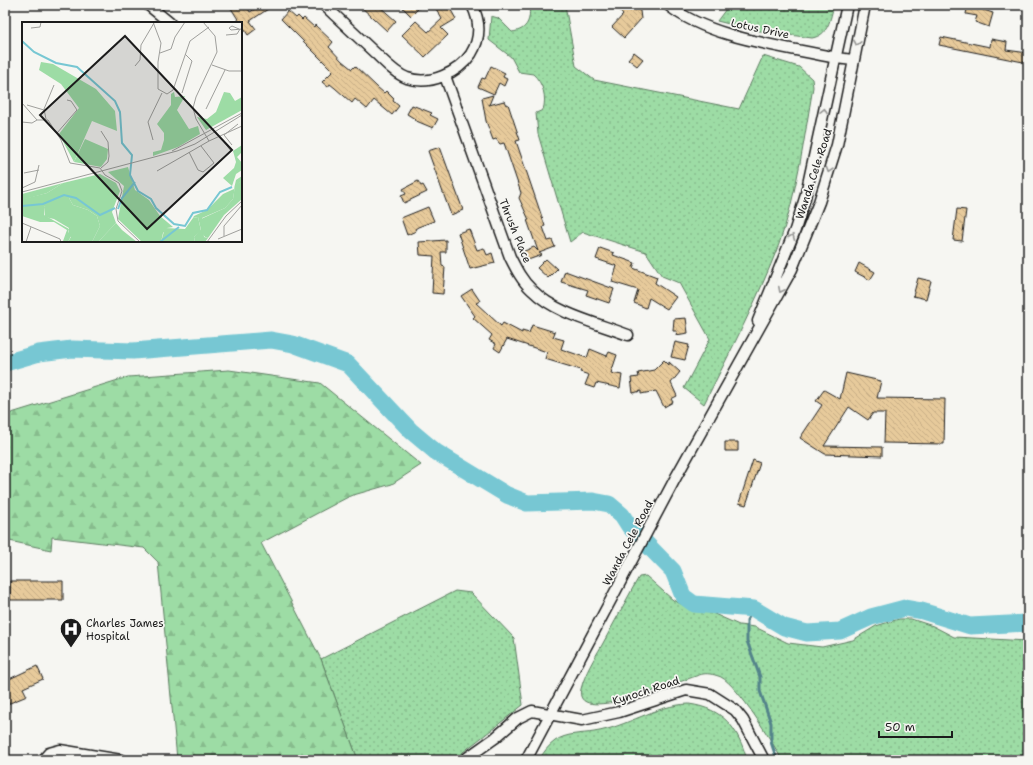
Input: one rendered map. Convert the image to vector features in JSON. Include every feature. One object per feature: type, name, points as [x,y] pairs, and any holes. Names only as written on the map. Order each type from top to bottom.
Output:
[{"type":"street","points":[[148,5],[169,22]]},
{"type":"street","points":[[324,5],[391,67],[406,77],[419,80],[445,76],[467,59],[476,46],[479,30],[477,15],[472,5]]},
{"type":"street","name":"Lotus Drive","points":[[668,5],[678,13],[720,32],[836,58],[853,60]]},
{"type":"street","name":"Wanda Cele Road","points":[[752,338],[795,230],[805,198],[847,5]]},
{"type":"street","name":"Wanda Cele Road","points":[[526,760],[676,478],[752,338],[765,319],[792,269],[819,202],[842,126],[853,60],[865,5]]},
{"type":"street","name":"Thrush Place","points":[[445,76],[510,257],[521,277],[530,289],[552,306],[628,335]]},
{"type":"street","name":"Kynoch Road","points":[[464,760],[495,738],[518,718],[532,711],[582,720],[600,717],[686,690],[710,694],[734,710],[743,720],[764,760]]},
{"type":"street","points":[[43,760],[49,754],[60,750],[121,760]]},
{"type":"green space","points":[[529,5],[565,5],[576,66],[594,80],[739,109],[763,56],[799,67],[812,79],[813,87],[791,206],[779,244],[753,305],[704,404],[684,388],[710,339],[679,283],[662,276],[646,252],[583,232],[570,242],[538,134],[536,113],[543,110],[545,100],[542,86],[533,74],[519,72],[511,57],[489,40],[491,16],[498,18],[512,32],[517,31],[525,26],[529,19]]},
{"type":"green space","points":[[729,5],[834,5],[828,26],[822,34],[812,38],[753,30],[717,21]]},
{"type":"green space","points":[[229,370],[320,383],[421,465],[392,484],[350,496],[261,543],[321,659],[358,760],[177,759],[158,562],[144,548],[52,537],[51,550],[5,540],[5,415],[128,377]]},
{"type":"green space","points":[[646,576],[673,600],[683,605],[712,613],[739,625],[755,627],[788,643],[822,647],[853,640],[876,626],[899,619],[911,619],[933,626],[954,637],[1028,641],[1028,760],[782,760],[763,728],[736,691],[721,677],[710,674],[703,674],[634,697],[612,702],[594,704],[583,700],[581,689],[590,666],[639,577]]},
{"type":"green space","points":[[455,591],[471,593],[514,638],[523,705],[453,760],[358,760],[321,659]]},
{"type":"green space","points":[[689,704],[712,710],[728,722],[739,738],[747,760],[539,760],[550,745],[564,736],[594,732],[618,726],[664,708]]},
{"type":"building","points":[[229,5],[246,5],[250,12],[262,5],[265,5],[268,9],[250,21],[256,29],[248,35],[242,26],[242,22],[240,22]]},
{"type":"building","points":[[359,5],[378,5],[396,21],[387,31]]},
{"type":"building","points":[[400,5],[422,5],[411,16]]},
{"type":"building","points":[[439,5],[448,5],[456,19],[441,28],[448,35],[425,57],[402,35],[416,21],[428,32],[442,19],[435,7]]},
{"type":"building","points":[[968,5],[993,13],[989,27],[975,22],[977,16],[966,14]]},
{"type":"building","points":[[635,7],[640,11],[641,19],[624,38],[612,27],[623,15],[618,9]]},
{"type":"building","points":[[288,11],[296,18],[298,16],[302,20],[304,18],[314,27],[315,25],[333,42],[329,47],[342,61],[352,69],[355,66],[384,93],[386,91],[394,99],[393,101],[399,106],[392,115],[374,100],[367,109],[355,99],[352,103],[330,84],[328,87],[322,82],[333,71],[281,19]]},
{"type":"building","points":[[941,37],[990,47],[991,39],[1007,42],[1006,50],[1028,53],[1028,63],[939,45]]},
{"type":"building","points":[[634,52],[643,59],[637,66],[628,59]]},
{"type":"building","points":[[491,66],[505,73],[503,77],[507,79],[504,86],[499,83],[494,94],[478,87],[482,78],[485,79]]},
{"type":"building","points":[[493,95],[489,105],[504,101],[506,105],[508,104],[520,140],[516,141],[545,226],[543,227],[548,241],[552,240],[555,247],[539,253],[542,255],[525,261],[522,252],[534,247],[538,251],[527,220],[529,220],[519,198],[521,193],[504,143],[500,144],[496,139],[493,140],[486,121],[482,98]]},
{"type":"building","points":[[412,105],[432,113],[430,115],[438,119],[433,128],[414,120],[415,119],[407,114]]},
{"type":"building","points":[[440,147],[463,210],[451,215],[428,151]]},
{"type":"building","points":[[418,181],[421,186],[423,185],[427,192],[404,203],[401,196],[406,194],[403,189]]},
{"type":"building","points":[[428,207],[434,221],[418,227],[415,229],[416,231],[407,235],[401,218]]},
{"type":"building","points":[[957,209],[966,210],[962,241],[953,240]]},
{"type":"building","points":[[469,229],[477,250],[484,248],[487,255],[492,253],[495,263],[470,269],[458,233]]},
{"type":"building","points":[[446,240],[446,252],[441,252],[442,266],[445,267],[443,294],[432,293],[434,256],[420,255],[419,242]]},
{"type":"building","points":[[600,248],[614,253],[613,255],[635,263],[633,268],[657,277],[655,283],[676,297],[667,309],[649,298],[646,308],[634,303],[638,290],[612,282],[617,266],[596,259]]},
{"type":"building","points":[[546,259],[557,269],[548,278],[537,268]]},
{"type":"building","points":[[859,263],[875,272],[870,280],[855,272]]},
{"type":"building","points":[[565,271],[614,289],[609,303],[586,295],[588,290],[561,282]]},
{"type":"building","points":[[918,278],[931,281],[926,299],[913,296]]},
{"type":"building","points":[[472,289],[480,301],[476,303],[501,326],[503,323],[522,333],[522,331],[529,333],[532,325],[555,332],[553,337],[564,340],[561,349],[587,358],[590,349],[607,356],[609,352],[617,355],[611,373],[622,375],[620,388],[596,383],[594,388],[585,385],[589,375],[580,372],[581,370],[545,359],[547,352],[507,339],[500,352],[494,348],[496,344],[489,340],[492,335],[473,318],[475,316],[461,296]]},
{"type":"building","points":[[686,318],[688,333],[676,335],[677,331],[673,331],[674,319]]},
{"type":"building","points":[[675,342],[689,345],[685,360],[671,357]]},
{"type":"building","points":[[664,360],[669,365],[669,362],[680,372],[671,383],[677,396],[671,399],[673,402],[664,407],[656,391],[641,394],[641,391],[633,393],[631,378],[639,377],[638,373],[654,370]]},
{"type":"building","points":[[846,373],[881,381],[877,398],[945,399],[944,444],[884,443],[885,413],[873,413],[868,420],[849,407],[824,446],[882,447],[882,456],[825,454],[800,438],[822,405],[816,401],[824,390],[840,399]]},
{"type":"building","points":[[725,442],[738,442],[738,451],[725,451]]},
{"type":"building","points":[[753,460],[760,463],[746,505],[739,503]]},
{"type":"building","points":[[10,581],[63,581],[63,600],[10,600]]},
{"type":"building","points":[[37,666],[43,679],[23,688],[27,696],[5,705],[5,681]]},
{"type":"waterway","points":[[5,363],[39,353],[72,349],[133,351],[271,340],[293,344],[348,364],[411,431],[436,452],[507,495],[527,503],[593,501],[609,504],[622,515],[629,526],[673,571],[683,596],[694,604],[754,609],[784,627],[807,633],[840,631],[871,617],[905,608],[922,611],[970,626],[1028,623]]},
{"type":"waterway","points":[[754,609],[747,620],[747,641],[760,677],[760,691],[771,723],[771,742],[777,760]]},
{"type":"place","name":"Charles James Hospital","points":[[71,648]]}]
